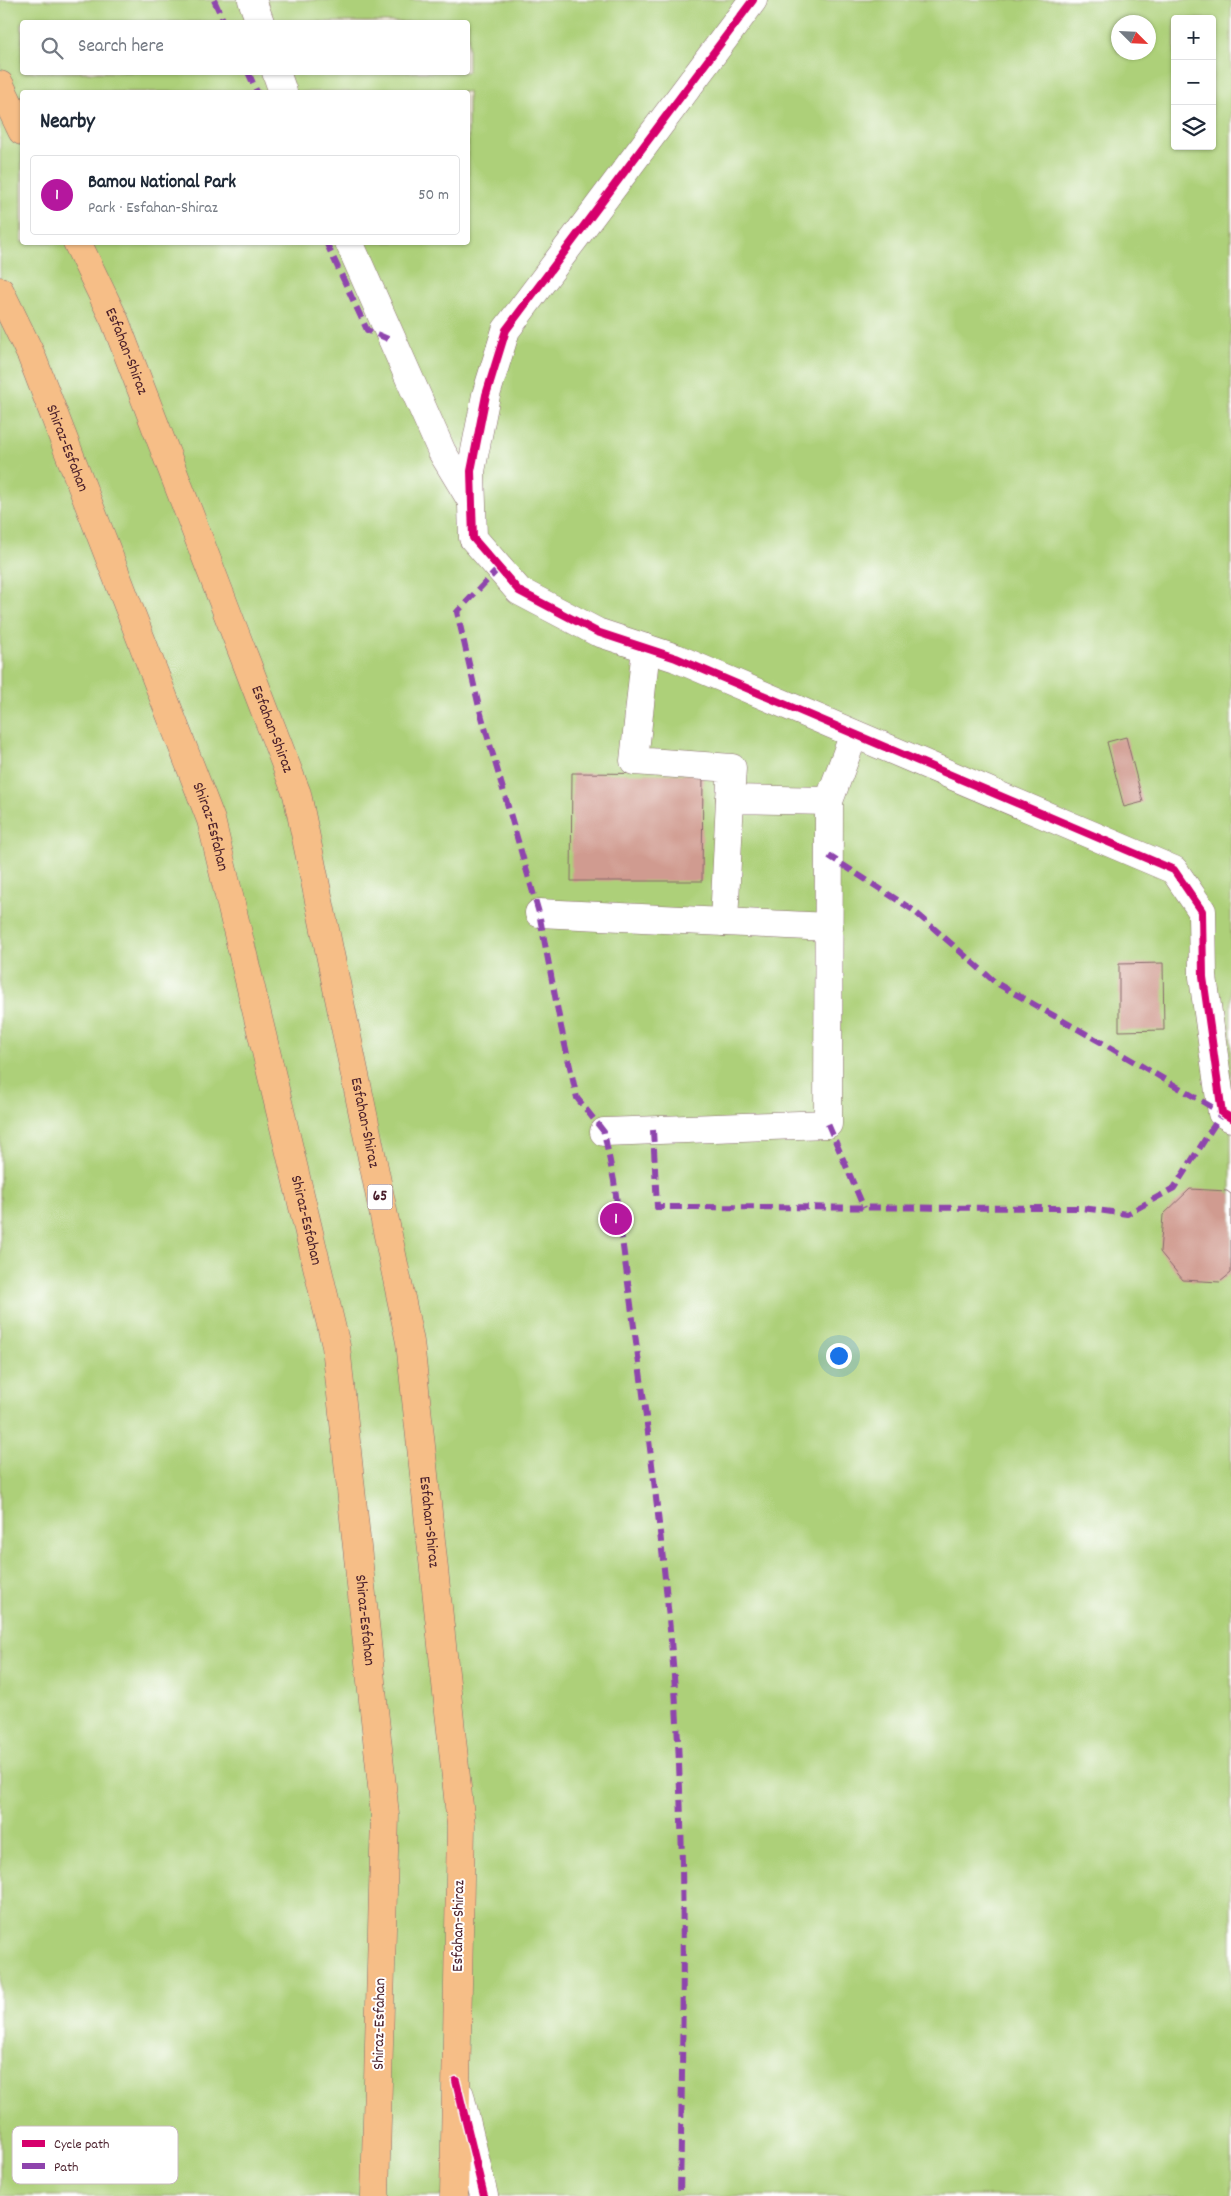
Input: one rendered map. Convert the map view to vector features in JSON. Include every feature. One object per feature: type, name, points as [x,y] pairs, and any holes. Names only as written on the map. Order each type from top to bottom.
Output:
[{"type":"highway","points":[[0,85],[20,127]]},
{"type":"highway","name":"Esfahan-Shiraz","points":[[78,245],[115,322],[297,794],[410,1342],[461,1825],[454,2196]]},
{"type":"highway","name":"Shiraz-Esfahan","points":[[0,291],[31,355],[211,820],[336,1346],[385,1815],[375,2196]]},
{"type":"street","points":[[252,0],[259,20]]},
{"type":"street","points":[[752,0],[506,330],[486,395],[471,471],[473,538],[519,591],[597,632],[676,658],[1174,870],[1202,911],[1202,977],[1222,1113],[1231,1118]]},
{"type":"street","points":[[277,75],[282,90]]},
{"type":"street","points":[[349,245],[442,452],[472,502]]},
{"type":"street","points":[[646,648],[634,761],[732,768],[724,922]]},
{"type":"street","points":[[604,1132],[828,1124],[829,801],[854,734]]},
{"type":"street","points":[[730,799],[829,801]]},
{"type":"street","points":[[539,913],[829,927]]},
{"type":"street","points":[[456,2080],[484,2196]]},
{"type":"green space","points":[[0,0],[1231,0],[1231,2196],[0,2196]]},
{"type":"building","points":[[1126,737],[1143,802],[1124,807],[1107,742]]},
{"type":"building","points":[[572,773],[703,774],[702,881],[571,881]]},
{"type":"building","points":[[1163,963],[1164,1030],[1119,1031],[1119,964]]},
{"type":"building","points":[[1190,1189],[1227,1191],[1231,1194],[1231,1273],[1220,1282],[1183,1280],[1160,1252],[1163,1215]]},
{"type":"marked path","points":[[214,0],[223,20]]},
{"type":"marked path","points":[[249,75],[256,90]]},
{"type":"marked path","points":[[327,245],[367,330],[393,341]]},
{"type":"marked path","points":[[499,568],[457,612],[479,707],[539,913],[577,1098],[604,1132],[614,1181],[663,1562],[675,1689],[681,1816],[683,2006],[680,2196]]},
{"type":"marked path","points":[[653,1130],[657,1207],[1082,1208],[1127,1214],[1174,1188],[1222,1113],[996,983],[913,910],[829,856]]},
{"type":"marked path","points":[[828,1124],[864,1208]]},
{"type":"cycle path","points":[[753,0],[506,330],[486,395],[471,471],[473,538],[519,591],[597,632],[676,658],[1174,870],[1202,911],[1203,977],[1222,1113],[1231,1118]]},
{"type":"cycle path","points":[[456,2081],[484,2196]]},
{"type":"place","name":"Bamou National Park","points":[[616,1219]]}]
